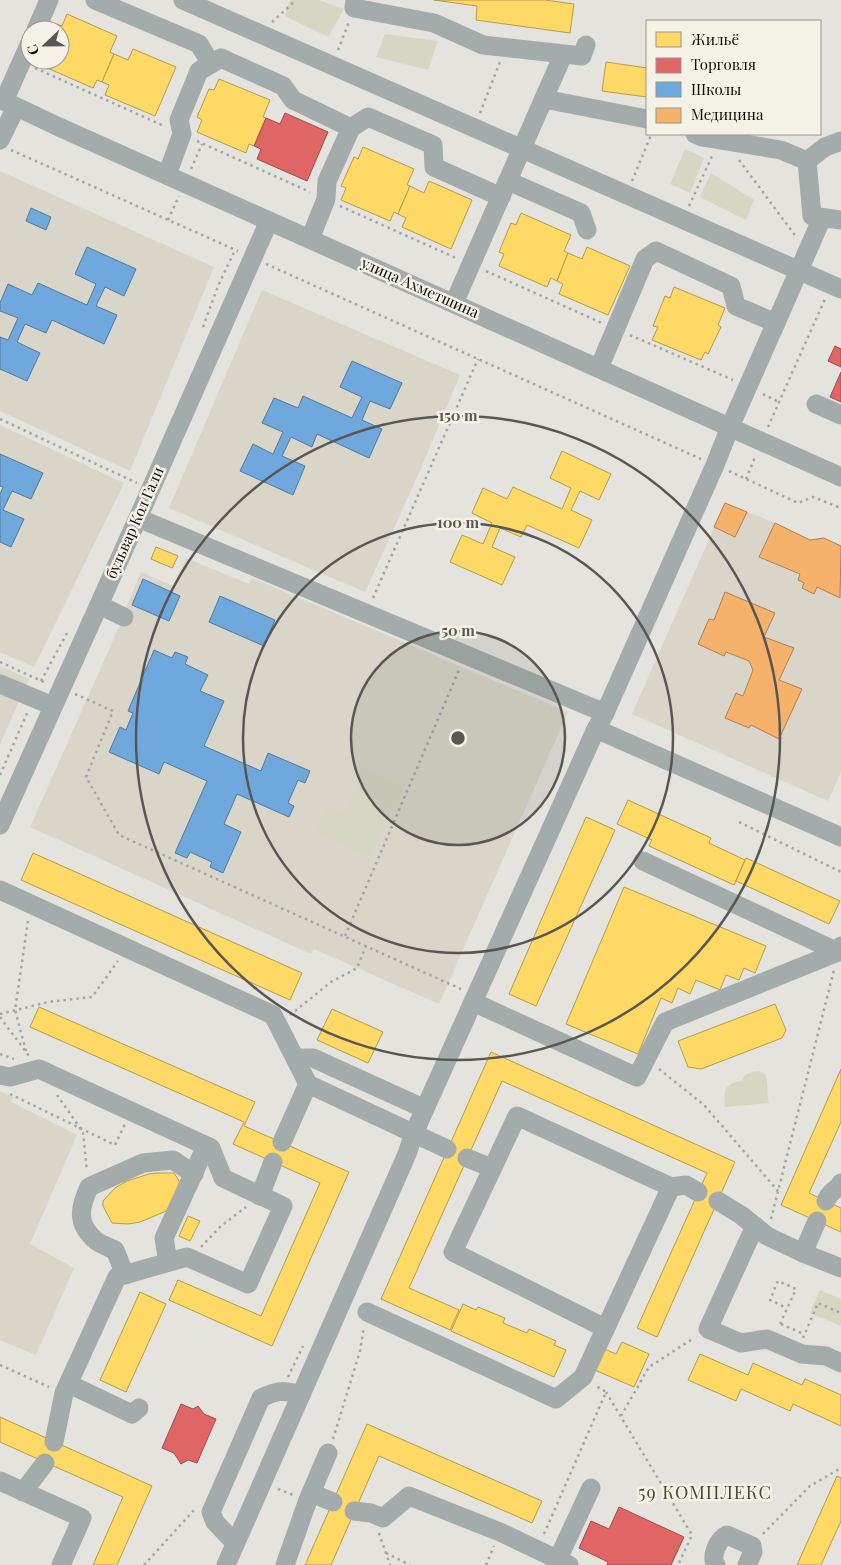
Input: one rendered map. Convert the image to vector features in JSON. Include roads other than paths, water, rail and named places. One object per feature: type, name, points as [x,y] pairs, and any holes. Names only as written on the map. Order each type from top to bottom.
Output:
[{"type":"street","points":[[40,20],[49,0]]},
{"type":"street","points":[[95,0],[199,44],[211,64]]},
{"type":"street","points":[[183,0],[836,286]]},
{"type":"street","points":[[354,4],[434,23],[483,45],[582,56],[586,45]]},
{"type":"street","points":[[454,303],[563,55]]},
{"type":"street","points":[[167,175],[182,134],[179,120],[199,71],[221,58],[283,86],[293,100],[350,128]]},
{"type":"street","points":[[4,145],[7,102],[20,65]]},
{"type":"street","points":[[544,99],[646,119]]},
{"type":"street","name":"улица Ахметшина","points":[[7,102],[841,477]]},
{"type":"street","points":[[310,239],[326,200],[326,181],[350,128],[368,117],[432,145],[434,167],[580,213],[587,230]]},
{"type":"street","points":[[697,135],[781,150],[806,161]]},
{"type":"street","points":[[806,161],[825,147],[841,141]]},
{"type":"street","points":[[806,161],[812,216],[841,220]]},
{"type":"street","points":[[226,1565],[414,1133],[601,721],[822,218]]},
{"type":"street","name":"бульвар Кол Гали","points":[[0,825],[269,221]]},
{"type":"street","points":[[599,368],[645,259],[656,251],[731,286],[736,306],[776,323]]},
{"type":"street","points":[[816,404],[841,415]]},
{"type":"street","points":[[138,518],[465,655],[841,837]]},
{"type":"street","points":[[99,606],[124,617]]},
{"type":"street","points":[[0,684],[53,706]]},
{"type":"street","points":[[643,862],[840,949]]},
{"type":"street","points":[[0,890],[273,1016],[308,1084],[447,1150]]},
{"type":"street","points":[[474,999],[637,1077],[665,1022],[840,949]]},
{"type":"street","points":[[295,1058],[313,1058],[425,1109]]},
{"type":"street","points":[[0,1075],[10,1077],[39,1069],[211,1148],[222,1178],[283,1206],[248,1284],[187,1257],[117,1277],[67,1389],[54,1442]]},
{"type":"street","points":[[282,1142],[308,1084]]},
{"type":"street","points":[[605,1328],[453,1252],[516,1116],[671,1186],[686,1184],[698,1192]]},
{"type":"street","points":[[168,1262],[164,1238],[206,1146]]},
{"type":"street","points":[[467,1158],[492,1168]]},
{"type":"street","points":[[124,1275],[115,1250],[94,1240],[84,1226],[80,1214],[83,1200],[89,1187],[142,1163],[174,1160],[194,1174]]},
{"type":"street","points":[[260,1196],[273,1162]]},
{"type":"street","points":[[826,1201],[828,1194],[840,1186],[841,1183]]},
{"type":"street","points":[[367,1312],[556,1399],[582,1377],[671,1186]]},
{"type":"street","points":[[718,1201],[741,1215],[761,1231],[803,1253],[841,1268]]},
{"type":"street","points":[[803,1253],[817,1221]]},
{"type":"street","points":[[761,1231],[708,1329],[742,1343],[767,1339],[802,1354],[826,1356],[841,1363]]},
{"type":"street","points":[[67,1389],[132,1414],[138,1408]]},
{"type":"street","points":[[235,1543],[215,1522],[211,1512],[261,1398],[282,1390],[301,1395]]},
{"type":"street","points":[[285,1565],[328,1453]]},
{"type":"street","points":[[22,1492],[45,1462]]},
{"type":"street","points":[[0,1482],[82,1518],[62,1565]]},
{"type":"street","points":[[362,1512],[383,1518],[409,1496],[500,1532],[564,1562],[591,1488]]},
{"type":"street","points":[[312,1493],[333,1502]]},
{"type":"street","points":[[716,1565],[713,1560],[714,1556],[725,1535],[752,1546],[753,1552],[746,1565]]},
{"type":"district","name":"59 КОМПЛЕКС","points":[[705,1493]]}]
